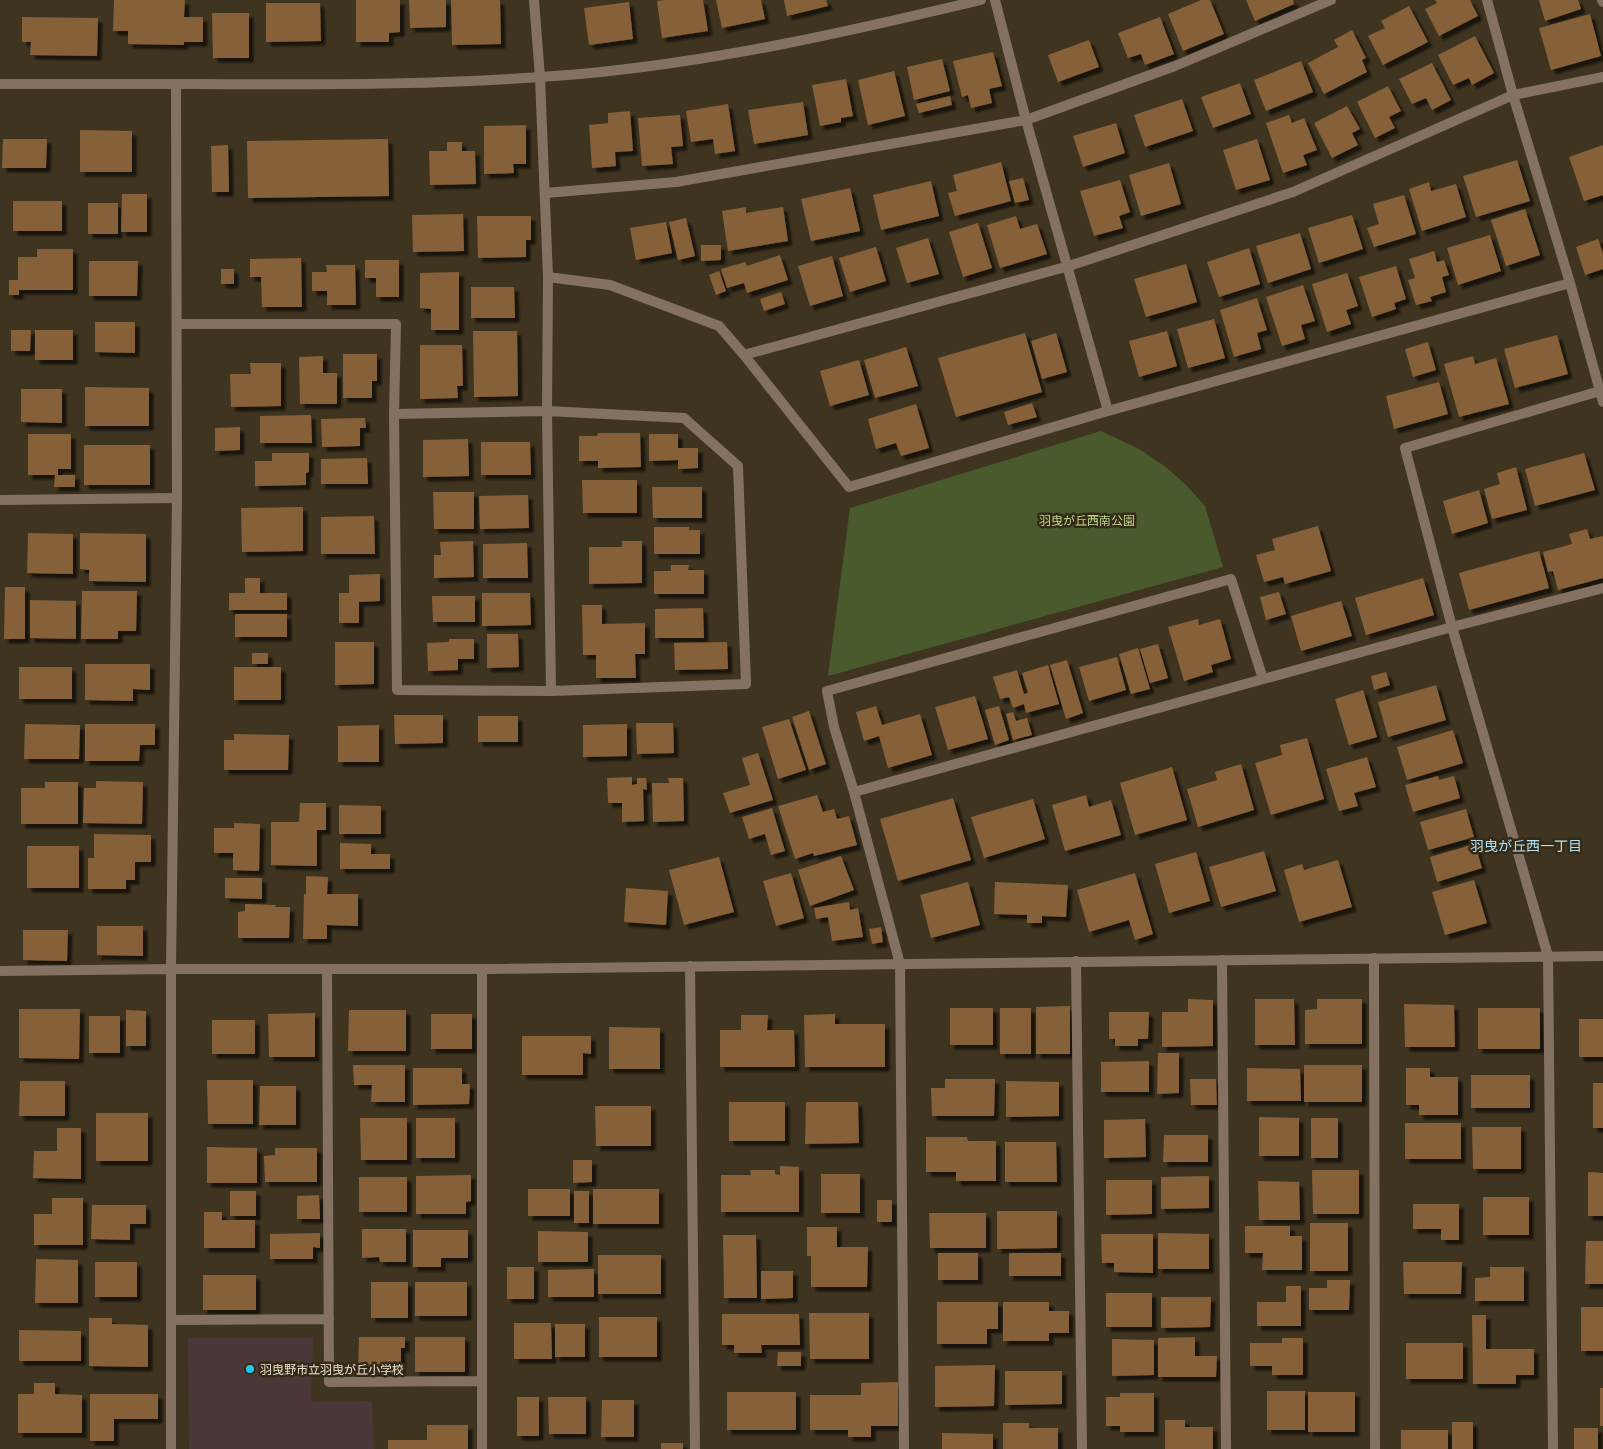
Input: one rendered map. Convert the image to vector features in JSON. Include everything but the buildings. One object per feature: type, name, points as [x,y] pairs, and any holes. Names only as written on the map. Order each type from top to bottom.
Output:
[{"type":"street","points":[[534,0],[546,192],[551,690]]},
{"type":"street","points":[[0,84],[359,85],[593,73],[731,55],[847,32],[981,0]]},
{"type":"street","points":[[995,0],[1026,120],[1069,266],[1108,411]]},
{"type":"street","points":[[546,192],[676,182],[1026,120],[1175,66],[1331,0]]},
{"type":"street","points":[[1487,0],[1603,402]]},
{"type":"street","points":[[744,355],[1069,266],[1293,192],[1513,95],[1603,77]]},
{"type":"street","points":[[171,1449],[172,970],[178,498],[176,84]]},
{"type":"street","points":[[548,277],[610,285],[719,326],[849,487],[1108,411],[1570,284]]},
{"type":"street","points":[[177,324],[396,324],[394,414],[397,690],[551,690],[746,684],[738,466],[684,418],[547,411],[394,414]]},
{"type":"street","points":[[1553,1449],[1548,956],[1452,627],[1405,448],[1600,391]]},
{"type":"street","points":[[0,500],[178,498]]},
{"type":"street","points":[[904,1449],[900,964],[854,792],[834,727],[827,691],[1231,579],[1263,679]]},
{"type":"street","points":[[854,792],[1452,627],[1603,588]]},
{"type":"street","points":[[0,971],[482,969],[1603,956]]},
{"type":"street","points":[[1374,958],[1375,1449]]},
{"type":"street","points":[[1222,960],[1226,1449]]},
{"type":"street","points":[[1076,961],[1082,1449]]},
{"type":"street","points":[[690,966],[695,1449]]},
{"type":"street","points":[[327,969],[329,1382],[482,1381]]},
{"type":"street","points":[[482,969],[482,1449]]},
{"type":"street","points":[[171,1320],[329,1319]]},
{"type":"shaded area","name":"羽曳野市立羽曳が丘小学校","points":[[188,1338],[313,1338],[311,1402],[372,1401],[374,1449],[189,1449]]},
{"type":"green space","name":"羽曳が丘西南公園","points":[[1101,431],[1139,449],[1166,467],[1205,506],[1223,567],[828,676],[850,508]]},
{"type":"place","name":"羽曳野市立羽曳が丘小学校","points":[[250,1369]]},
{"type":"district","name":"羽曳が丘西一丁目","points":[[1526,845]]}]
